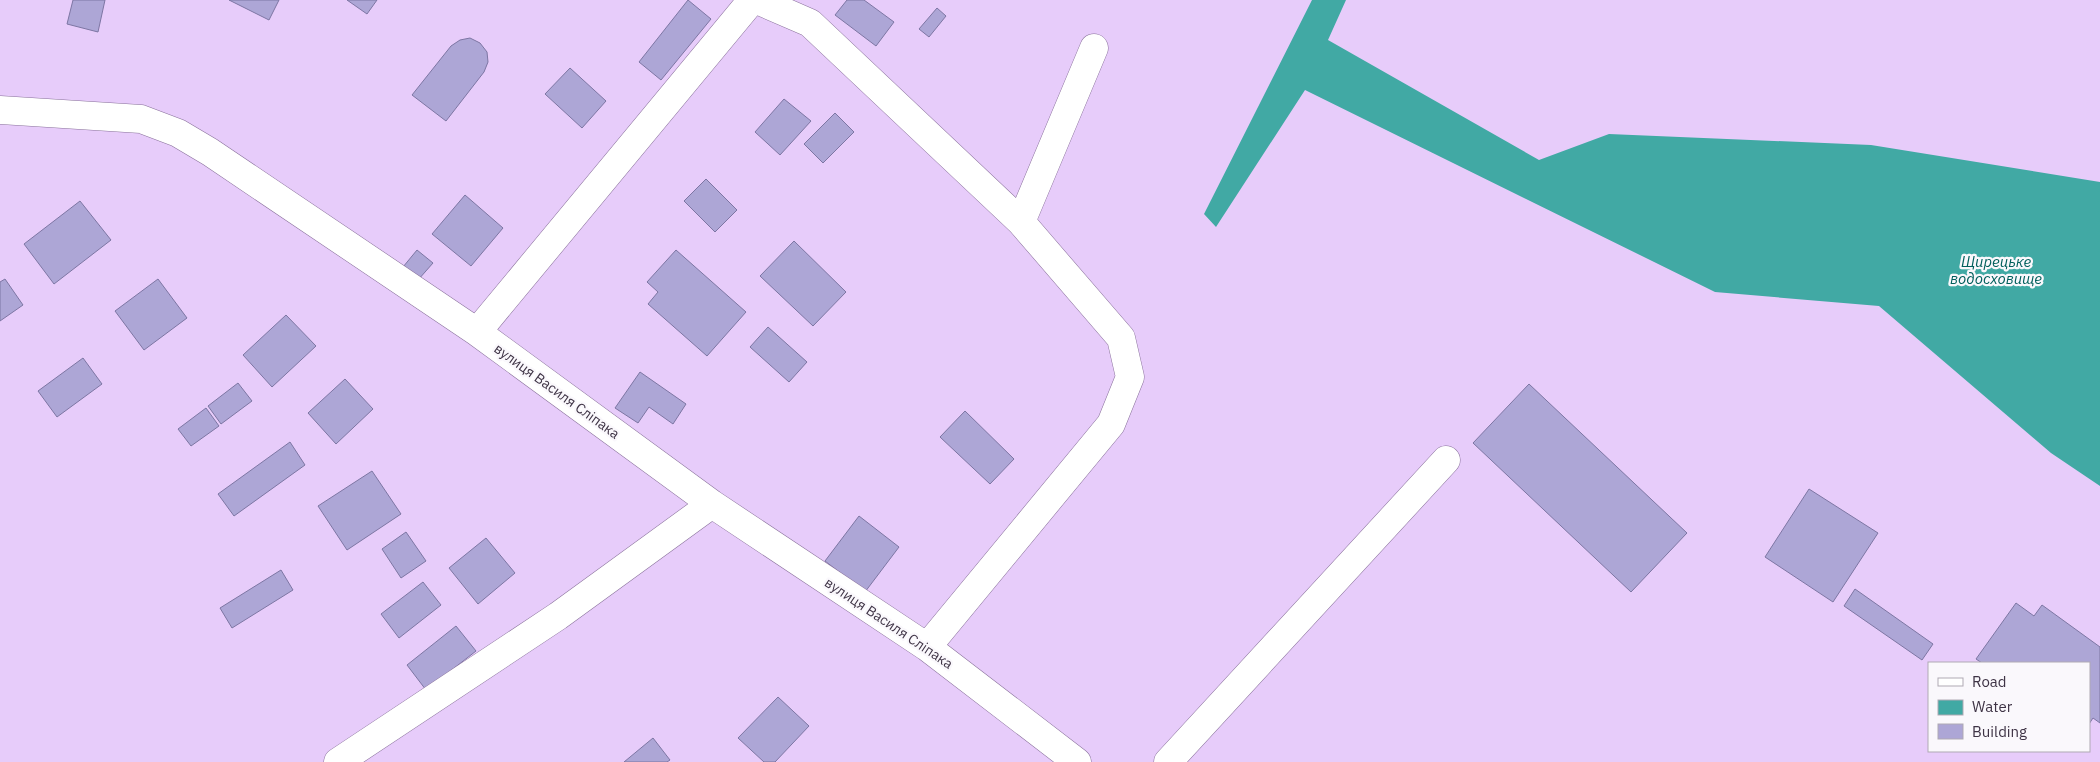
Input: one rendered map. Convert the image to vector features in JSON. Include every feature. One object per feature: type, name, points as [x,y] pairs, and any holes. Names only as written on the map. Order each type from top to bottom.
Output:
[{"type":"street","points":[[476,332],[752,0]]},
{"type":"street","points":[[757,0],[810,23],[1021,222],[1121,338],[1130,377],[1111,424],[927,647]]},
{"type":"street","points":[[1021,222],[1094,48]]},
{"type":"street","name":"вулиця Василя Сліпака","points":[[0,110],[141,119],[178,134],[218,157],[476,332],[712,504],[927,647],[1077,762]]},
{"type":"street","points":[[1168,762],[1446,460]]},
{"type":"street","points":[[338,762],[558,616],[712,504]]},
{"type":"water","name":"Щирецьке водосховище","points":[[1312,0],[1346,0],[1328,40],[1539,160],[1609,134],[1871,145],[2100,182],[2100,486],[2051,453],[1879,306],[1715,292],[1305,90],[1216,227],[1204,214]]},
{"type":"building","points":[[73,0],[105,0],[98,32],[67,24]]},
{"type":"building","points":[[229,0],[279,0],[269,20]]},
{"type":"building","points":[[347,0],[377,0],[367,14]]},
{"type":"building","points":[[688,0],[711,19],[661,80],[639,62]]},
{"type":"building","points":[[847,0],[864,0],[894,22],[876,46],[835,15]]},
{"type":"building","points":[[937,8],[946,16],[929,37],[919,29]]},
{"type":"building","points":[[470,38],[480,43],[487,52],[488,62],[484,72],[446,121],[412,95],[451,46],[460,40]]},
{"type":"building","points":[[570,68],[606,101],[582,128],[545,94]]},
{"type":"building","points":[[784,99],[811,121],[780,155],[755,132]]},
{"type":"building","points":[[835,113],[854,132],[823,163],[804,144]]},
{"type":"building","points":[[706,179],[737,210],[715,232],[684,201]]},
{"type":"building","points":[[465,195],[503,228],[471,266],[432,234]]},
{"type":"building","points":[[80,201],[111,240],[54,284],[24,244]]},
{"type":"building","points":[[794,241],[846,292],[813,326],[760,276]]},
{"type":"building","points":[[417,250],[433,263],[418,280],[403,267]]},
{"type":"building","points":[[676,250],[746,312],[707,356],[648,304],[658,292],[647,282]]},
{"type":"building","points":[[5,279],[23,305],[0,321],[0,282]]},
{"type":"building","points":[[158,279],[187,318],[144,350],[115,311]]},
{"type":"building","points":[[286,315],[316,346],[272,387],[243,355]]},
{"type":"building","points":[[768,327],[807,362],[789,382],[750,347]]},
{"type":"building","points":[[83,358],[102,384],[57,417],[38,391]]},
{"type":"building","points":[[640,372],[686,404],[673,424],[649,407],[638,423],[615,408]]},
{"type":"building","points":[[345,379],[373,409],[336,444],[308,413]]},
{"type":"building","points":[[238,383],[252,401],[221,424],[208,406]]},
{"type":"building","points":[[1529,384],[1687,533],[1631,592],[1473,443]]},
{"type":"building","points":[[206,408],[219,426],[191,446],[178,429]]},
{"type":"building","points":[[965,411],[1014,459],[990,484],[940,437]]},
{"type":"building","points":[[290,442],[305,465],[234,516],[218,494]]},
{"type":"building","points":[[372,471],[401,514],[347,550],[318,506]]},
{"type":"building","points":[[1809,489],[1878,533],[1833,602],[1765,557]]},
{"type":"building","points":[[859,516],[899,547],[865,592],[825,561]]},
{"type":"building","points":[[406,532],[426,561],[401,578],[382,549]]},
{"type":"building","points":[[486,538],[515,573],[478,604],[449,568]]},
{"type":"building","points":[[281,570],[293,590],[232,628],[220,608]]},
{"type":"building","points":[[423,582],[441,605],[399,638],[381,614]]},
{"type":"building","points":[[1855,589],[1933,644],[1922,660],[1844,606]]},
{"type":"building","points":[[2016,603],[2034,616],[2042,605],[2100,647],[2100,723],[2093,718],[2090,722],[2090,662],[1980,662],[1976,659]]},
{"type":"building","points":[[456,626],[476,651],[426,690],[407,665]]},
{"type":"building","points":[[778,697],[809,726],[775,762],[764,762],[738,738]]},
{"type":"building","points":[[653,738],[670,760],[667,762],[624,762]]}]
